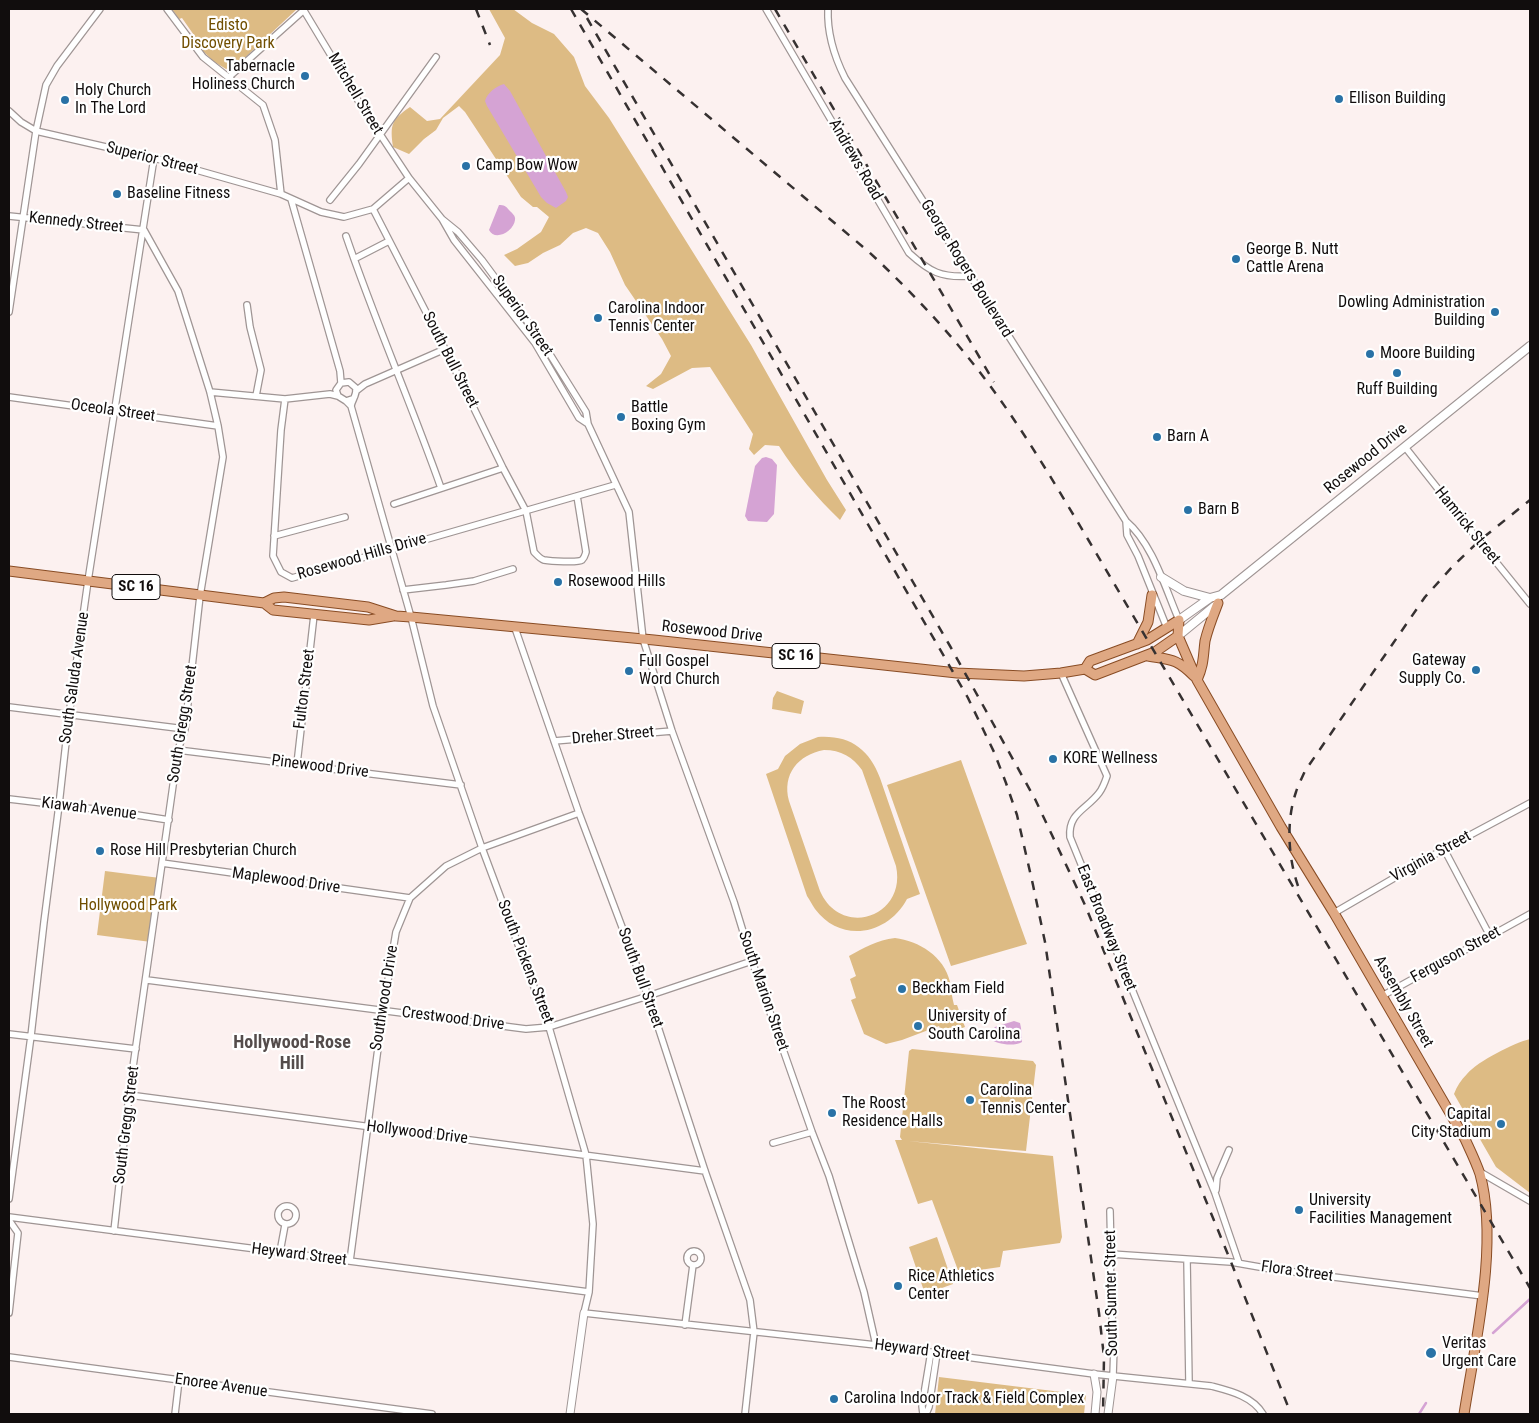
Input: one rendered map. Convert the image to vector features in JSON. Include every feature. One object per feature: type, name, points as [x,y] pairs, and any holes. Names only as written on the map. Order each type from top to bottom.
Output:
[{"type":"main road","name":"Rosewood Drive","points":[[264,603],[274,598],[284,597],[368,607],[396,616],[411,618],[643,639],[958,673],[1024,676],[1085,669],[1095,675],[1155,652],[1178,636],[1216,599],[1530,346]]},
{"type":"main road","name":"Rosewood Drive","points":[[9,571],[264,603],[273,610],[314,615],[368,620],[396,616]]},
{"type":"main road","points":[[1146,656],[1173,660],[1183,665],[1197,680],[1203,668],[1205,642],[1216,599],[1184,591],[1161,577]]},
{"type":"main road","points":[[1136,644],[1148,622],[1152,595]]},
{"type":"main road","name":"Rosewood Drive","points":[[1085,669],[1090,661],[1147,640],[1216,599]]},
{"type":"main road","name":"Assembly Street","points":[[1179,620],[1178,636],[1197,680],[1464,1139],[1479,1172],[1486,1213],[1486,1245],[1482,1296],[1464,1414]]},
{"type":"main road","points":[[1167,628],[1178,636]]},
{"type":"street","points":[[9,312],[36,131],[46,85],[56,66],[100,9]]},
{"type":"street","points":[[167,9],[203,56],[263,105],[275,140],[281,194]]},
{"type":"street","points":[[229,77],[303,9]]},
{"type":"street","name":"Mitchell Street","points":[[303,9],[379,135],[409,178]]},
{"type":"street","name":"Andrews Road","points":[[766,9],[909,253],[928,269],[952,278],[970,276]]},
{"type":"street","name":"George Rogers Boulevard","points":[[827,9],[828,31],[832,48],[845,78],[1126,521],[1136,530],[1146,546],[1179,620]]},
{"type":"street","points":[[330,200],[359,164],[436,56]]},
{"type":"street","points":[[9,111],[21,122],[36,131]]},
{"type":"street","name":"Superior Street","points":[[36,131],[154,158],[281,194],[320,212],[344,217],[373,209],[409,178],[442,219],[454,240],[536,343],[579,418],[588,424]]},
{"type":"street","name":"South Saluda Avenue","points":[[9,1199],[60,805],[69,715],[154,158]]},
{"type":"street","points":[[291,199],[344,382]]},
{"type":"street","name":"South Bull Street","points":[[373,209],[526,510]]},
{"type":"street","name":"Kennedy Street","points":[[9,216],[144,230]]},
{"type":"street","name":"Superior Street","points":[[442,219],[458,232],[480,256],[541,340],[586,412],[588,424],[629,512],[643,639]]},
{"type":"street","name":"South Gregg Street","points":[[114,1231],[129,1095],[147,980],[178,750],[185,730],[200,596],[223,457],[210,392],[178,291],[144,230]]},
{"type":"street","points":[[346,236],[441,488]]},
{"type":"street","points":[[354,259],[389,241]]},
{"type":"street","points":[[248,305],[250,327],[261,370],[256,396]]},
{"type":"street","points":[[411,618],[349,400],[362,385],[445,349]]},
{"type":"street","points":[[344,382],[362,385]]},
{"type":"street","points":[[337,393],[344,382]]},
{"type":"street","points":[[354,384],[356,391]]},
{"type":"street","points":[[210,392],[285,399],[337,393],[349,400]]},
{"type":"street","name":"Oceola Street","points":[[9,396],[218,426]]},
{"type":"street","name":"Rosewood Hills Drive","points":[[285,399],[281,430],[273,556],[281,572],[292,578],[615,485]]},
{"type":"street","name":"Hamrick Street","points":[[1405,447],[1530,604]]},
{"type":"street","points":[[394,504],[503,468]]},
{"type":"street","points":[[526,510],[534,552],[544,560],[576,562],[581,560],[586,552],[576,496]]},
{"type":"street","points":[[274,536],[345,517]]},
{"type":"street","name":"George Rogers Boulevard","points":[[1126,521],[1127,535],[1138,556],[1152,595],[1167,628]]},
{"type":"street","points":[[403,590],[446,586],[513,569]]},
{"type":"street","name":"Fulton Street","points":[[297,764],[314,615]]},
{"type":"street","name":"South Pickens Street","points":[[411,618],[433,706],[482,848],[549,1027],[586,1156],[594,1224],[589,1292],[584,1313]]},
{"type":"street","name":"South Bull Street","points":[[515,628],[579,813],[648,996],[705,1171],[750,1300],[754,1332],[745,1414]]},
{"type":"street","name":"South Marion Street","points":[[643,639],[672,731],[734,902],[752,961],[829,1176],[862,1282],[876,1344]]},
{"type":"street","name":"East Broadway Street","points":[[1061,673],[1107,776],[1098,794],[1072,819],[1069,827],[1070,837],[1216,1192],[1239,1263]]},
{"type":"street","points":[[9,707],[185,730]]},
{"type":"street","name":"Dreher Street","points":[[554,741],[672,731]]},
{"type":"street","name":"Pinewood Drive","points":[[178,750],[461,785]]},
{"type":"street","name":"Kiawah Avenue","points":[[9,799],[169,820]]},
{"type":"street","name":"Virginia Street","points":[[1334,913],[1444,849],[1530,803]]},
{"type":"street","name":"Southwood Drive","points":[[350,1261],[383,1010],[396,932],[410,898],[446,866],[482,848],[579,813]]},
{"type":"street","points":[[1444,849],[1490,936]]},
{"type":"street","name":"Maplewood Drive","points":[[162,863],[410,898]]},
{"type":"street","name":"Ferguson Street","points":[[1382,996],[1530,914]]},
{"type":"street","name":"Crestwood Drive","points":[[147,980],[526,1029],[549,1027],[752,961]]},
{"type":"street","points":[[9,1034],[136,1050]]},
{"type":"street","name":"Hollywood Drive","points":[[129,1095],[705,1171]]},
{"type":"street","points":[[772,1143],[812,1132]]},
{"type":"street","points":[[1216,1192],[1217,1178],[1229,1150]]},
{"type":"street","points":[[1479,1172],[1530,1200]]},
{"type":"street","name":"South Sumter Street","points":[[1110,1211],[1110,1284],[1114,1346],[1113,1376]]},
{"type":"street","points":[[9,1219],[18,1233],[9,1313]]},
{"type":"street","name":"Heyward Street","points":[[9,1219],[589,1292]]},
{"type":"street","points":[[280,1252],[285,1225]]},
{"type":"street","name":"Flora Street","points":[[1111,1254],[1239,1263],[1271,1269],[1482,1296]]},
{"type":"street","points":[[1187,1260],[1189,1383]]},
{"type":"street","points":[[685,1325],[693,1265]]},
{"type":"street","points":[[570,1414],[584,1313]]},
{"type":"street","name":"Heyward Street","points":[[584,1313],[876,1344],[1094,1374],[1189,1383],[1228,1390],[1255,1405],[1263,1414]]},
{"type":"street","points":[[925,1414],[929,1407],[934,1352]]},
{"type":"street","name":"Enoree Avenue","points":[[9,1357],[432,1414]]},
{"type":"street","points":[[1094,1374],[1097,1392],[1095,1414]]},
{"type":"street","points":[[1108,1414],[1113,1376]]},
{"type":"street","points":[[175,1414],[179,1380]]},
{"type":"green space","name":"Edisto Discovery Park","points":[[172,9],[296,10],[236,66],[226,69],[213,61],[203,51],[203,48],[182,18],[179,19]]},
{"type":"green space","points":[[489,9],[513,9],[532,23],[554,34],[574,57],[585,86],[609,118],[751,345],[846,510],[840,520],[807,485],[779,446],[765,445],[754,455],[749,449],[753,434],[710,367],[692,368],[653,389],[646,386],[661,374],[671,356],[662,339],[625,285],[610,252],[598,233],[586,228],[573,233],[560,245],[528,263],[515,266],[504,255],[517,249],[541,232],[549,217],[521,197],[465,112],[459,106],[443,118],[436,130],[409,154],[393,147],[392,128],[399,116],[410,107],[427,121],[440,119],[500,55],[505,38]]},
{"type":"green space","points":[[777,691],[804,701],[801,714],[772,709],[773,698]]},
{"type":"green space","points":[[818,737],[840,738],[849,741],[870,759],[880,778],[920,894],[907,899],[899,911],[888,921],[876,927],[864,931],[851,931],[838,927],[826,920],[815,909],[807,896],[766,774],[778,769],[785,756],[800,744]],"holes":[[[824,750],[836,751],[846,755],[855,761],[862,770],[896,866],[897,884],[892,898],[882,909],[870,916],[856,918],[842,915],[830,906],[820,891],[789,801],[788,782],[794,767],[807,756]]]},
{"type":"green space","points":[[961,760],[1027,944],[951,966],[887,785]]},
{"type":"green space","name":"Hollywood Park","points":[[105,871],[160,878],[151,942],[97,935]]},
{"type":"green space","name":"Beckham Field","points":[[895,938],[913,942],[936,957],[947,973],[954,1005],[957,1005],[965,1027],[943,1035],[939,1026],[886,1044],[864,1034],[851,1000],[856,998],[850,979],[856,976],[849,956],[876,942]]},
{"type":"green space","name":"Capital City Stadium","points":[[1530,1039],[1530,1193],[1496,1167],[1454,1094],[1472,1069],[1506,1048]]},
{"type":"green space","points":[[912,1049],[1033,1061],[1036,1065],[1026,1151],[908,1141],[1053,1156],[1062,1237],[1060,1243],[1003,1251],[1000,1267],[959,1273],[932,1200],[918,1204],[895,1140],[902,1140],[900,1137],[909,1051]]},
{"type":"green space","points":[[937,1237],[953,1284],[925,1294],[909,1247]]},
{"type":"green space","points":[[939,1377],[1086,1395],[1084,1414],[935,1414]]},
{"type":"shaded area","points":[[504,84],[510,91],[566,192],[568,197],[566,201],[556,208],[541,197],[487,106],[485,101],[488,95],[495,88]]},
{"type":"shaded area","points":[[499,205],[507,208],[515,220],[511,228],[504,234],[495,235],[489,230]]},
{"type":"shaded area","points":[[762,458],[772,459],[777,465],[774,514],[767,522],[748,521],[745,516],[755,466]]},
{"type":"shaded area","points":[[1014,1021],[1020,1023],[1022,1042],[1018,1044],[1005,1044],[988,1038],[988,1033],[995,1027]]},
{"type":"waterway","points":[[1493,1333],[1530,1299]]},
{"type":"waterway","points":[[1419,1414],[1426,1403]]},
{"type":"railway","points":[[476,9],[490,45]]},
{"type":"railway","points":[[571,9],[968,698],[994,752],[1006,783],[1017,815],[1045,942],[1099,1313],[1104,1357],[1103,1414]]},
{"type":"railway","points":[[581,9],[869,252],[933,317],[991,387],[1030,444],[1066,502],[1530,1288]]},
{"type":"railway","points":[[775,9],[994,382]]},
{"type":"railway","points":[[587,18],[950,646],[1035,799],[1085,905],[1291,1414]]},
{"type":"railway","points":[[1298,886],[1290,851],[1290,827],[1293,803],[1305,771],[1425,597],[1479,541],[1530,500]]},
{"type":"place","name":"Tabernacle Holiness Church","points":[[305,76]]},
{"type":"place","name":"Ellison Building","points":[[1339,99]]},
{"type":"place","name":"Holy Church In The Lord","points":[[65,100]]},
{"type":"place","name":"Camp Bow Wow","points":[[466,166]]},
{"type":"place","name":"Baseline Fitness","points":[[117,194]]},
{"type":"place","name":"George B. Nutt Cattle Arena","points":[[1236,259]]},
{"type":"place","name":"Dowling Administration Building","points":[[1495,312]]},
{"type":"place","name":"Carolina Indoor Tennis Center","points":[[598,318]]},
{"type":"place","name":"Moore Building","points":[[1370,354]]},
{"type":"place","name":"Ruff Building","points":[[1397,373]]},
{"type":"place","name":"Battle Boxing Gym","points":[[621,417]]},
{"type":"place","name":"Barn A","points":[[1157,437]]},
{"type":"place","name":"Barn B","points":[[1188,510]]},
{"type":"place","name":"Rosewood Hills","points":[[558,582]]},
{"type":"place","name":"Gateway Supply Co.","points":[[1476,670]]},
{"type":"place","name":"Full Gospel Word Church","points":[[629,671]]},
{"type":"place","name":"KORE Wellness","points":[[1053,759]]},
{"type":"place","name":"Rose Hill Presbyterian Church","points":[[100,851]]},
{"type":"place","name":"Beckham Field","points":[[902,989]]},
{"type":"place","name":"University of South Carolina","points":[[918,1026]]},
{"type":"place","name":"Carolina Tennis Center","points":[[970,1100]]},
{"type":"place","name":"The Roost Residence Halls","points":[[832,1113]]},
{"type":"place","name":"Capital City Stadium","points":[[1501,1124]]},
{"type":"place","name":"University Facilities Management","points":[[1299,1210]]},
{"type":"place","name":"Rice Athletics Center","points":[[898,1286]]},
{"type":"place","name":"Veritas Urgent Care","points":[[1431,1353]]},
{"type":"place","name":"Carolina Indoor Track & Field Complex","points":[[834,1399]]},
{"type":"district","name":"Hollywood-Rose Hill","points":[[292,1053]]}]
